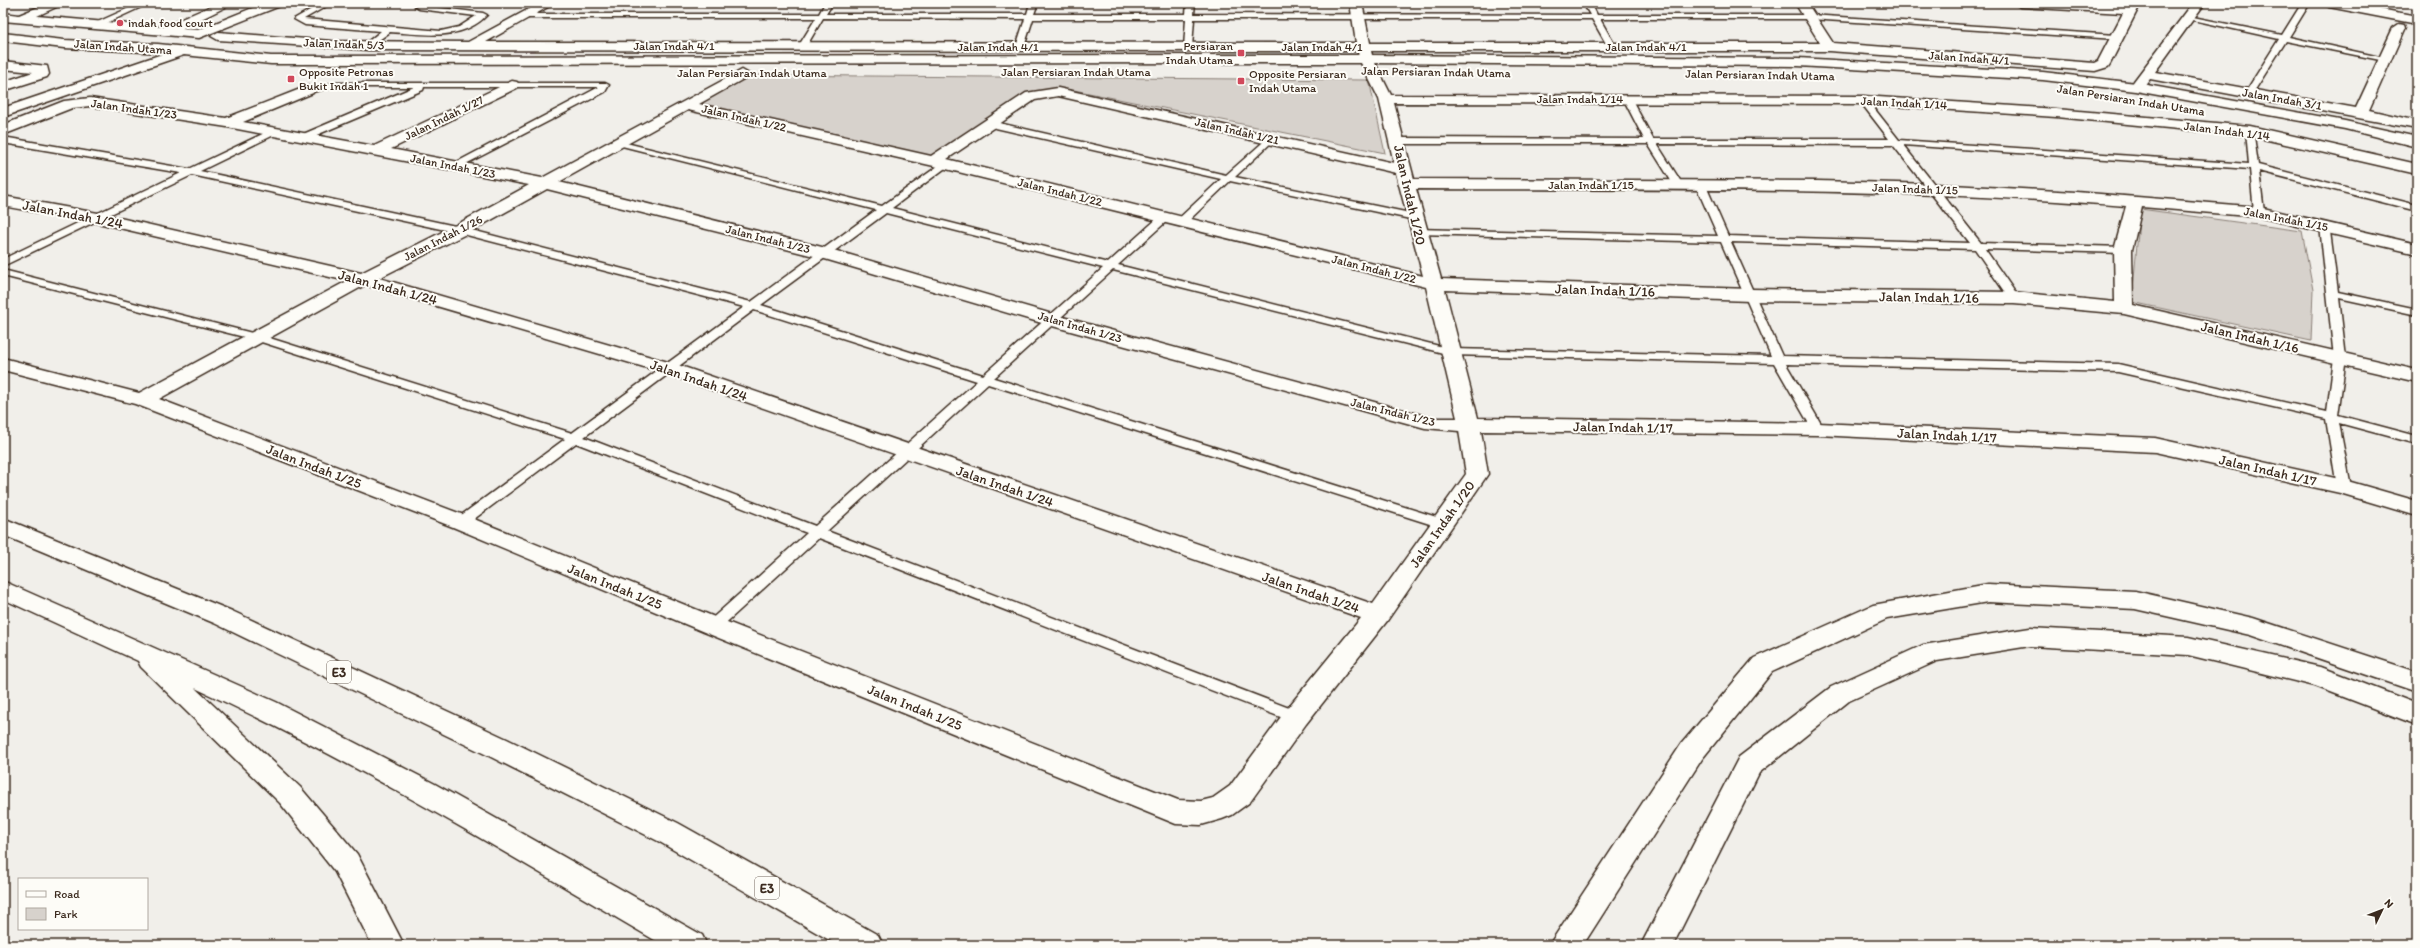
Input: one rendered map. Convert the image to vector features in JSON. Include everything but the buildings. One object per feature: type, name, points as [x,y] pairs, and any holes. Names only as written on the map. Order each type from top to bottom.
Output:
[{"type":"main road","points":[[21,18],[59,3]]},
{"type":"main road","points":[[165,31],[228,3]]},
{"type":"main road","points":[[3,113],[159,54],[199,34],[276,3]]},
{"type":"main road","name":"Jalan Indah 5/3","points":[[159,54],[182,51],[218,36],[280,3]]},
{"type":"main road","points":[[449,61],[470,45],[549,3]]},
{"type":"main road","points":[[1356,3],[1366,59]]},
{"type":"main road","points":[[1801,3],[1829,47]]},
{"type":"main road","points":[[2020,3],[2133,6]]},
{"type":"main road","points":[[2136,87],[2199,3]]},
{"type":"main road","points":[[2329,3],[2417,20]]},
{"type":"main road","name":"Jalan Indah 4/1","points":[[470,45],[1188,47],[1366,59],[1612,47],[1829,47],[2095,67],[2103,64],[2133,6]]},
{"type":"main road","points":[[3,17],[199,34]]},
{"type":"main road","points":[[2361,113],[2400,28]]},
{"type":"main road","name":"Jalan Indah 5/3","points":[[218,36],[332,45],[470,45]]},
{"type":"main road","name":"Jalan Indah Utama","points":[[3,37],[159,54]]},
{"type":"main road","name":"Jalan Indah Utama","points":[[64,44],[136,56],[159,54]]},
{"type":"main road","name":"Jalan Persiaran Indah Utama","points":[[182,51],[270,60],[1366,59],[1798,62],[2043,76],[2136,87],[2345,124],[2417,142]]},
{"type":"main road","points":[[159,54],[252,71],[317,74],[615,74]]},
{"type":"main road","points":[[3,102],[136,56]]},
{"type":"main road","name":"Jalan Persiaran Indah Utama","points":[[821,73],[1366,59],[1890,77],[2076,90],[2315,130],[2417,153]]},
{"type":"main road","name":"Jalan Indah 1/20","points":[[1222,807],[1240,794],[1296,717],[1378,615],[1441,523],[1477,474],[1469,425],[1434,284],[1416,224],[1407,177],[1386,99],[1366,59]]},
{"type":"main road","points":[[3,65],[42,69],[42,74],[3,87]]},
{"type":"main road","name":"Jalan Persiaran Indah Utama","points":[[718,74],[750,74]]},
{"type":"main road","name":"Jalan Indah 1/26","points":[[142,400],[256,336],[363,279],[460,230],[685,105],[750,74]]},
{"type":"main road","name":"Jalan Indah 3/1","points":[[2146,74],[2361,113],[2417,125]]},
{"type":"main road","name":"Jalan Indah 1/27","points":[[376,151],[512,86]]},
{"type":"main road","points":[[227,123],[308,90]]},
{"type":"main road","name":"Jalan Indah 1/21","points":[[940,162],[990,124],[1031,96],[1045,93],[1070,93],[1270,139],[1407,177]]},
{"type":"main road","name":"Jalan Indah 1/14","points":[[1386,99],[1864,100],[2056,113],[2250,131],[2417,169]]},
{"type":"main road","name":"Jalan Indah 1/23","points":[[3,130],[57,108],[81,101],[227,123],[544,183],[824,253],[1052,320],[1432,424],[1469,425]]},
{"type":"main road","name":"Jalan Indah 1/22","points":[[685,105],[940,162],[1434,284]]},
{"type":"main road","name":"Jalan Indah 1/15","points":[[1407,177],[1701,186],[1935,189],[2135,202],[2259,212],[2325,226],[2417,249]]},
{"type":"main road","name":"Jalan Indah 1/24","points":[[3,201],[98,218],[363,279],[668,368],[1378,615]]},
{"type":"main road","points":[[2124,308],[2123,250],[2135,202]]},
{"type":"main road","name":"Jalan Indah 1/16","points":[[1434,284],[1750,295],[2014,298],[2124,308],[2417,376]]},
{"type":"main road","name":"Jalan Indah 1/25","points":[[3,364],[142,400],[461,522],[713,626],[1176,812],[1201,813],[1222,807]]},
{"type":"main road","name":"Jalan Indah 1/17","points":[[1469,425],[1818,429],[2155,445],[2344,487],[2417,509]]},
{"type":"main road","name":"E3","points":[[3,526],[223,617],[497,747],[668,832],[867,945]]},
{"type":"main road","points":[[3,589],[267,709],[425,792],[691,945]]},
{"type":"main road","points":[[1565,945],[1692,751],[1763,665],[1882,611],[1988,593],[2134,600],[2253,627],[2417,682]]},
{"type":"main road","points":[[1657,945],[1749,765],[1840,694],[1932,652],[2030,637],[2188,646],[2320,677],[2417,715]]},
{"type":"main road","points":[[140,650],[194,705],[290,795],[346,863],[388,945]]},
{"type":"lane","points":[[95,25],[146,3]]},
{"type":"lane","points":[[328,3],[298,20],[305,23],[441,33],[461,30],[483,15],[419,7]]},
{"type":"lane","points":[[802,47],[829,3]]},
{"type":"lane","points":[[1020,47],[1034,3]]},
{"type":"lane","points":[[1188,47],[1191,3]]},
{"type":"lane","points":[[1587,3],[1612,47]]},
{"type":"lane","points":[[2249,93],[2306,3]]},
{"type":"lane","points":[[525,16],[1029,18],[1810,17],[2116,37]]},
{"type":"lane","points":[[2188,18],[2385,59]]},
{"type":"lane","points":[[368,46],[387,30]]},
{"type":"lane","points":[[308,90],[334,85],[512,86],[600,83],[605,85],[605,87],[456,166]]},
{"type":"lane","points":[[304,137],[425,86]]},
{"type":"lane","points":[[1628,100],[1650,141],[1678,185]]},
{"type":"lane","points":[[1864,100],[1893,142],[1935,189],[1978,246],[2014,298]]},
{"type":"lane","points":[[990,124],[1228,178],[1416,224],[1722,238],[2123,250]]},
{"type":"lane","points":[[2250,131],[2259,212]]},
{"type":"lane","points":[[3,263],[273,132]]},
{"type":"lane","points":[[1180,222],[1270,139]]},
{"type":"lane","points":[[3,140],[190,172],[460,230],[752,306],[1441,523]]},
{"type":"lane","points":[[1397,141],[1893,142],[2254,167],[2417,208]]},
{"type":"lane","points":[[617,142],[1451,352],[2118,368],[2332,417],[2417,440]]},
{"type":"lane","points":[[461,522],[883,209],[940,162]]},
{"type":"lane","points":[[1701,186],[1722,238],[1750,295],[1778,360],[1818,429]]},
{"type":"lane","points":[[713,626],[1164,218]]},
{"type":"lane","points":[[2325,226],[2334,294],[2340,358],[2332,417],[2344,487]]},
{"type":"lane","points":[[3,273],[256,336],[574,438],[818,531],[1296,717]]},
{"type":"lane","points":[[2334,294],[2417,312]]},
{"type":"green space","points":[[744,75],[1369,80],[1385,153],[1074,90],[1052,89],[1027,94],[932,156],[695,103]]},
{"type":"green space","points":[[2140,209],[2302,231],[2313,290],[2311,341],[2132,302]]},
{"type":"place","name":"indah food court","points":[[120,23]]},
{"type":"place","name":"Persiaran Indah Utama","points":[[1241,53]]},
{"type":"place","name":"Opposite Petronas Bukit Indah 1","points":[[291,79]]},
{"type":"place","name":"Opposite Persiaran Indah Utama","points":[[1241,81]]}]
